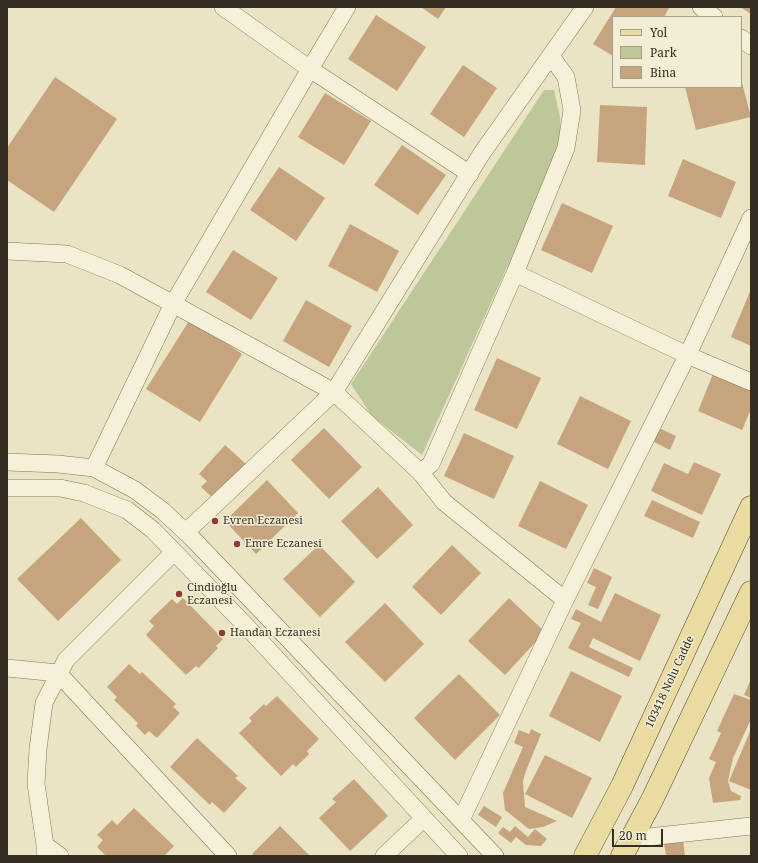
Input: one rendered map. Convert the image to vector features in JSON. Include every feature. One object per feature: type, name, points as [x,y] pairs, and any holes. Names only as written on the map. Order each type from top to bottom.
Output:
[{"type":"main road","name":"103418 Nolu Cadde","points":[[585,856],[622,786],[751,507]]},
{"type":"main road","points":[[626,847],[652,800],[751,592]]},
{"type":"street","points":[[223,7],[310,69],[470,174]]},
{"type":"street","points":[[94,468],[173,304],[347,7]]},
{"type":"street","points":[[186,532],[334,392],[482,153],[585,7]]},
{"type":"street","points":[[701,7],[713,16]]},
{"type":"street","points":[[742,39],[751,46]]},
{"type":"street","points":[[420,472],[431,464],[515,273],[566,148],[572,110],[566,77],[551,56]]},
{"type":"street","points":[[460,820],[564,600],[688,355],[751,218]]},
{"type":"street","points":[[7,251],[67,254],[120,275],[334,392],[420,472],[444,502],[564,600]]},
{"type":"street","points":[[515,273],[688,355],[751,382]]},
{"type":"street","points":[[7,462],[58,464],[94,468],[135,490],[163,511],[186,532],[495,856]]},
{"type":"street","points":[[7,488],[60,488],[84,493],[105,500],[127,510],[153,530],[249,629],[459,856]]},
{"type":"street","points":[[60,856],[45,850],[36,784],[38,749],[44,703],[58,673],[66,660],[174,552]]},
{"type":"street","points":[[7,668],[58,673],[228,856]]},
{"type":"street","points":[[384,856],[424,818]]},
{"type":"street","points":[[626,847],[751,826]]},
{"type":"green space","points":[[544,90],[554,90],[560,117],[560,150],[422,455],[371,415],[351,384]]},
{"type":"building","points":[[421,7],[446,7],[438,19]]},
{"type":"building","points":[[616,7],[669,8],[665,16],[612,16],[612,55],[593,44]]},
{"type":"building","points":[[740,7],[751,7],[751,14]]},
{"type":"building","points":[[376,15],[426,47],[397,91],[348,59]]},
{"type":"building","points":[[463,65],[497,88],[464,137],[430,114]]},
{"type":"building","points":[[55,77],[117,119],[54,212],[7,180],[7,148]]},
{"type":"building","points":[[742,83],[751,117],[696,130],[685,88],[742,88]]},
{"type":"building","points":[[325,93],[371,121],[344,165],[298,137]]},
{"type":"building","points":[[600,105],[647,107],[645,165],[597,162]]},
{"type":"building","points":[[402,145],[446,175],[418,215],[374,185]]},
{"type":"building","points":[[683,159],[736,182],[721,218],[668,196]]},
{"type":"building","points":[[279,167],[325,198],[296,241],[250,210]]},
{"type":"building","points":[[562,203],[613,226],[592,273],[541,250]]},
{"type":"building","points":[[350,224],[399,251],[377,292],[328,266]]},
{"type":"building","points":[[233,250],[278,278],[251,320],[206,292]]},
{"type":"building","points":[[751,289],[751,346],[731,337]]},
{"type":"building","points":[[306,300],[352,326],[329,367],[283,341]]},
{"type":"building","points":[[189,321],[225,342],[242,354],[200,422],[146,389]]},
{"type":"building","points":[[497,358],[541,378],[517,429],[474,410]]},
{"type":"building","points":[[715,369],[751,384],[751,409],[742,430],[698,411]]},
{"type":"building","points":[[580,396],[631,421],[608,469],[557,444]]},
{"type":"building","points":[[324,428],[362,467],[329,499],[291,460]]},
{"type":"building","points":[[659,428],[676,436],[670,450],[652,441]]},
{"type":"building","points":[[464,433],[514,456],[494,499],[444,476]]},
{"type":"building","points":[[225,445],[246,464],[214,499],[201,487],[207,481],[199,474]]},
{"type":"building","points":[[694,462],[721,474],[702,515],[651,491],[664,463],[688,474]]},
{"type":"building","points":[[267,480],[298,513],[256,554],[225,521]]},
{"type":"building","points":[[540,481],[588,505],[566,549],[518,526]]},
{"type":"building","points":[[378,487],[413,525],[377,559],[341,521]]},
{"type":"building","points":[[652,500],[700,522],[693,538],[644,516]]},
{"type":"building","points":[[81,518],[121,560],[58,621],[17,579]]},
{"type":"building","points":[[319,545],[355,582],[320,617],[283,579]]},
{"type":"building","points":[[452,545],[481,573],[441,615],[412,587]]},
{"type":"building","points":[[594,568],[612,577],[598,609],[588,605],[596,587],[587,583]]},
{"type":"building","points":[[615,593],[661,615],[640,661],[593,638],[589,647],[633,668],[629,677],[568,648],[581,623],[571,619],[576,609],[601,622]]},
{"type":"building","points":[[183,598],[223,639],[216,646],[218,648],[199,668],[196,666],[186,675],[146,635],[154,626],[149,621],[172,599],[177,604]]},
{"type":"building","points":[[509,598],[545,632],[505,675],[468,641]]},
{"type":"building","points":[[385,603],[424,644],[385,682],[345,642]]},
{"type":"building","points":[[129,664],[140,674],[142,672],[176,704],[173,707],[180,713],[157,738],[149,731],[145,735],[136,726],[138,723],[114,700],[117,697],[107,687]]},
{"type":"building","points":[[571,671],[622,696],[600,742],[549,716]]},
{"type":"building","points":[[459,674],[500,715],[455,760],[414,718]]},
{"type":"building","points":[[751,679],[751,698],[744,695]]},
{"type":"building","points":[[734,694],[751,700],[751,719],[733,758],[728,781],[731,791],[741,796],[740,800],[713,803],[709,778],[716,762],[709,759],[721,733],[717,731]]},
{"type":"building","points":[[277,696],[319,739],[307,751],[309,754],[296,767],[293,764],[281,776],[239,733],[252,721],[249,718],[264,704],[266,706]]},
{"type":"building","points":[[531,729],[541,734],[523,781],[525,807],[557,821],[543,827],[529,829],[505,810],[503,793],[523,747],[514,743],[519,730],[529,734]]},
{"type":"building","points":[[751,729],[751,790],[729,781]]},
{"type":"building","points":[[197,738],[238,776],[235,778],[247,788],[224,813],[212,802],[210,805],[170,767]]},
{"type":"building","points":[[545,755],[592,778],[572,818],[525,794]]},
{"type":"building","points":[[354,779],[388,816],[350,851],[319,818],[336,802],[332,799]]},
{"type":"building","points":[[484,806],[502,817],[496,827],[478,815]]},
{"type":"building","points":[[134,808],[174,846],[164,856],[106,856],[97,847],[103,840],[97,835],[112,820],[117,825]]},
{"type":"building","points":[[280,826],[310,856],[254,856],[252,854]]},
{"type":"building","points":[[515,826],[528,837],[535,829],[547,839],[541,846],[526,845],[516,837],[511,843],[498,833],[503,827],[510,832]]},
{"type":"building","points":[[683,840],[685,856],[666,856],[664,843]]},
{"type":"place","name":"Evren Eczanesi","points":[[215,521]]},
{"type":"place","name":"Emre Eczanesi","points":[[237,544]]},
{"type":"place","name":"Cindioğlu Eczanesi","points":[[179,594]]},
{"type":"place","name":"Handan Eczanesi","points":[[222,633]]}]
